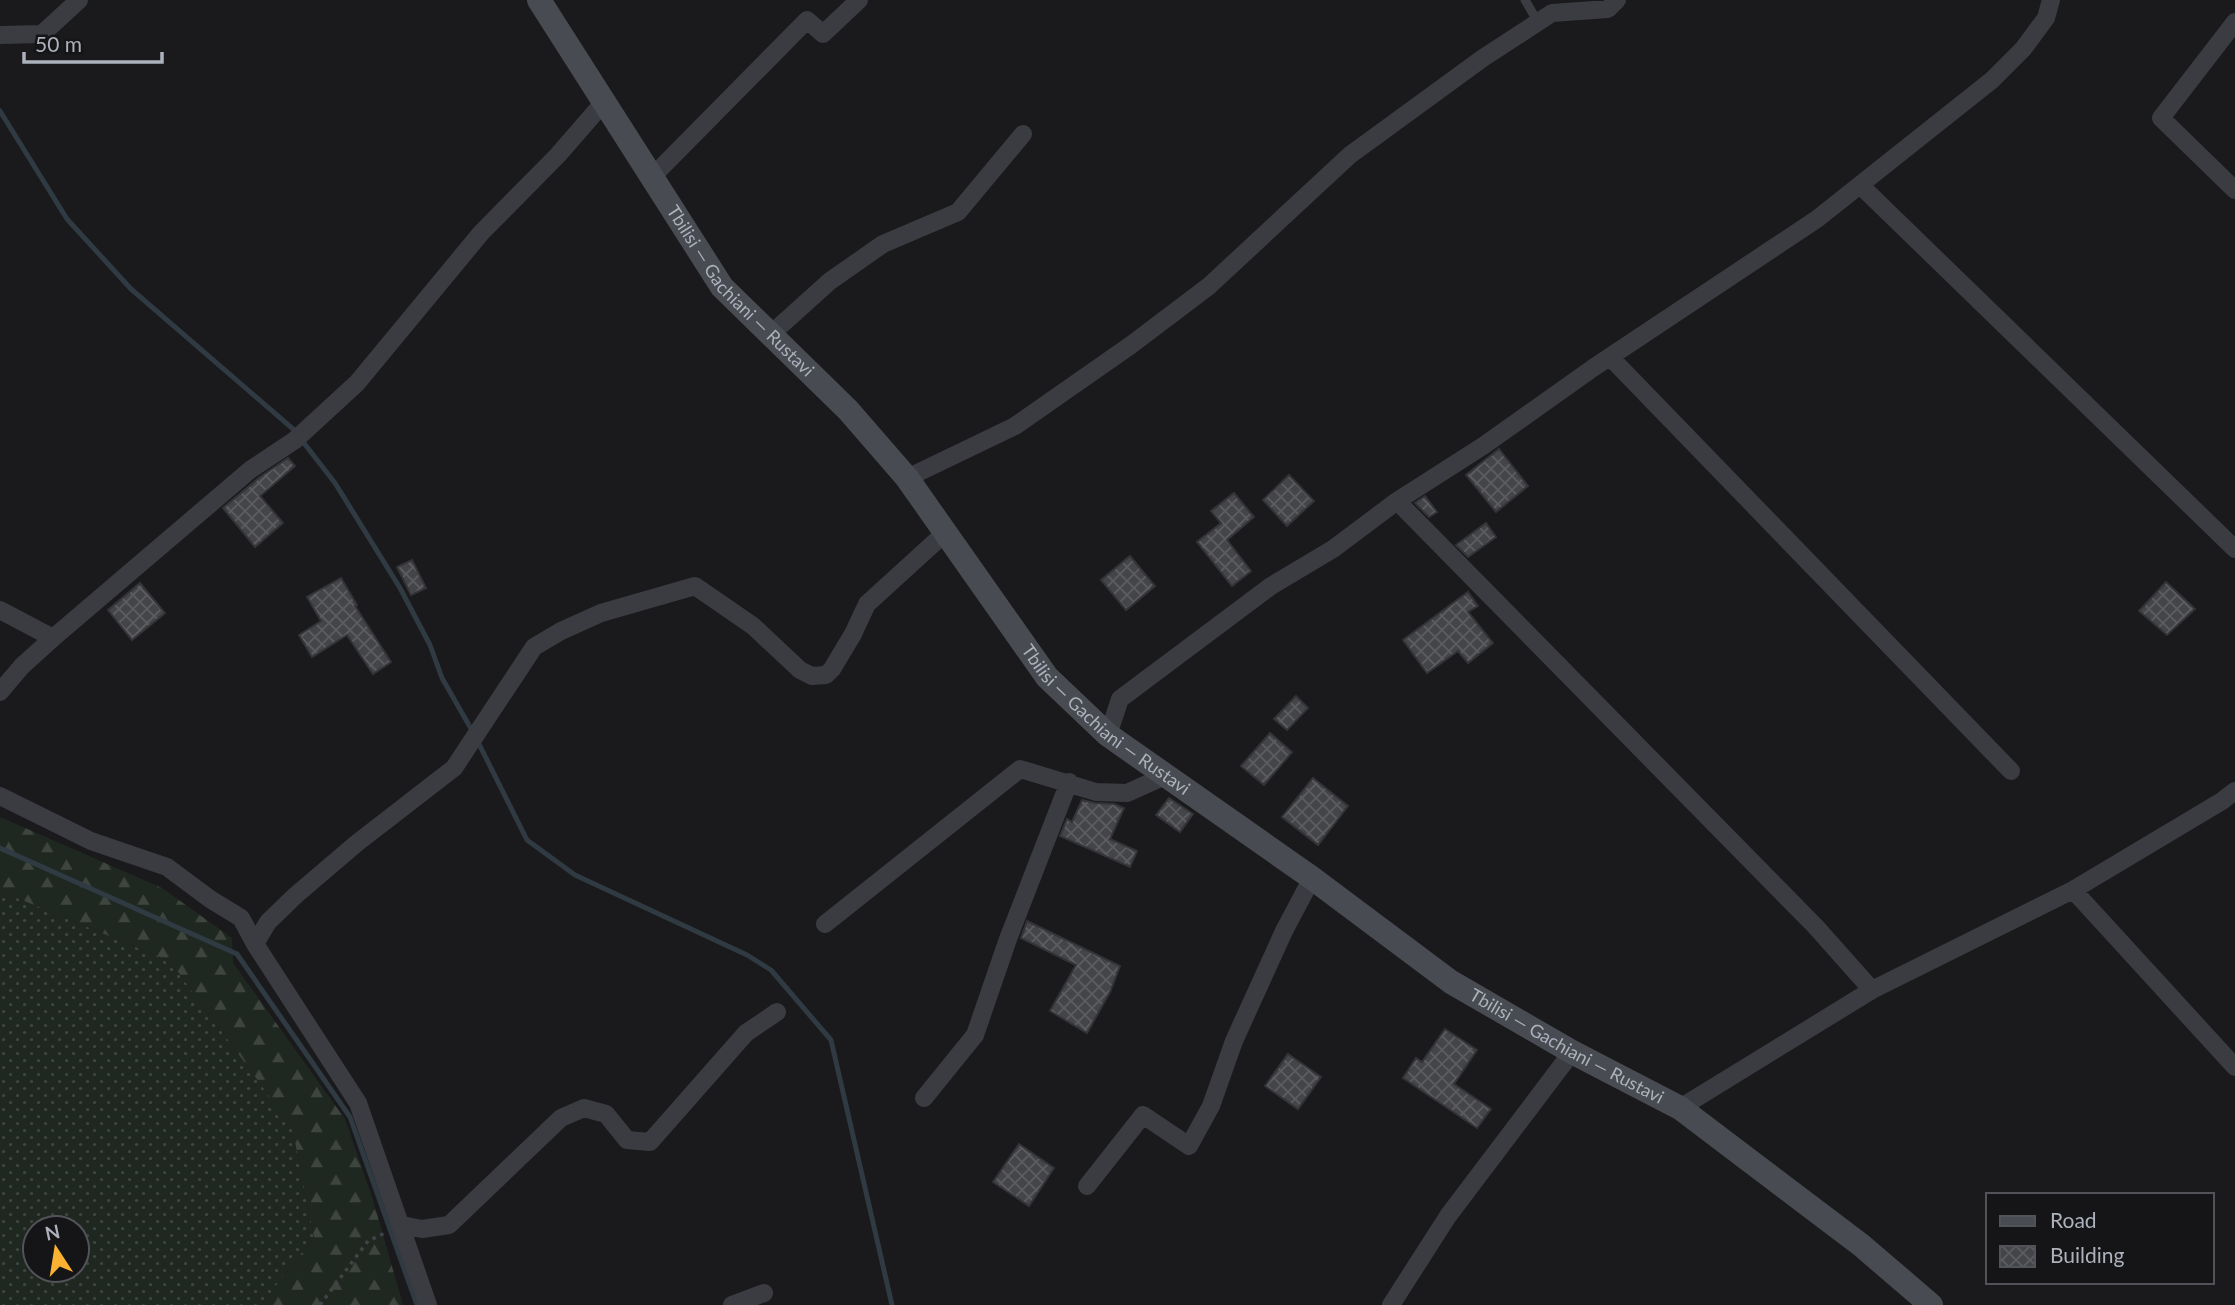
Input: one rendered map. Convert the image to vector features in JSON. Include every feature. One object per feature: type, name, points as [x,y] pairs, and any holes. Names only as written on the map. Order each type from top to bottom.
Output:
[{"type":"main road","name":"Tbilisi — Gachiani — Rustavi","points":[[539,0],[722,287],[848,410],[906,478],[1047,677],[1108,735],[1312,878],[1451,982],[1572,1052],[1679,1108],[1860,1245],[1931,1305]]},
{"type":"main road","name":"Tbilisi — Gachiani — Rustavi","points":[[1860,1245],[1909,1305]]},
{"type":"street","points":[[0,36],[42,34],[79,0]]},
{"type":"street","points":[[651,178],[807,20],[823,34],[859,0]]},
{"type":"street","points":[[906,478],[1015,426],[1131,345],[1209,286],[1350,155],[1483,58],[1552,13],[1608,9],[1617,0]]},
{"type":"street","points":[[1108,735],[1120,699],[1271,586],[1333,549],[1397,501],[1483,446],[1610,357],[1817,219],[1992,80],[2023,49],[2046,18],[2051,0]]},
{"type":"street","points":[[2235,22],[2161,118],[2235,190]]},
{"type":"street","points":[[0,692],[22,666],[53,638],[250,470],[295,440],[357,383],[481,233],[558,155],[604,102]]},
{"type":"street","points":[[770,335],[830,281],[883,243],[958,212],[1024,134]]},
{"type":"street","points":[[1860,185],[2235,549]]},
{"type":"street","points":[[1610,357],[2011,771]]},
{"type":"street","points":[[1397,501],[1816,927],[1872,990]]},
{"type":"street","points":[[255,944],[268,922],[296,895],[357,843],[454,768],[534,647],[601,613],[695,586],[753,626],[800,670],[812,676],[826,675],[853,634],[867,604],[946,532]]},
{"type":"street","points":[[0,610],[53,638]]},
{"type":"street","points":[[825,924],[1020,769],[1096,792],[1127,793],[1165,775]]},
{"type":"street","points":[[925,1098],[975,1035],[1008,939],[1069,782]]},
{"type":"street","points":[[1679,1108],[1872,990],[2073,890],[2235,791]]},
{"type":"street","points":[[0,796],[91,841],[167,867],[241,918],[358,1103],[428,1305]]},
{"type":"street","points":[[1087,1186],[1143,1115],[1189,1146],[1211,1106],[1234,1041],[1284,930],[1312,878]]},
{"type":"street","points":[[2073,890],[2235,1067]]},
{"type":"street","points":[[402,1225],[422,1229],[449,1225],[561,1118],[584,1108],[606,1114],[627,1140],[650,1142],[746,1033],[777,1012]]},
{"type":"street","points":[[1391,1305],[1448,1216],[1572,1052]]},
{"type":"street","points":[[732,1305],[764,1293]]},
{"type":"lane","points":[[1524,0],[1538,22]]},
{"type":"path","points":[[320,1305],[368,1241],[402,1225]]},
{"type":"green space","points":[[0,817],[162,888],[232,938],[233,963],[345,1119],[373,1200],[403,1305],[261,1305],[314,1237],[292,1127],[170,961],[0,891]]},
{"type":"green space","points":[[0,891],[170,961],[292,1127],[314,1237],[261,1305],[0,1305]]},
{"type":"building","points":[[1499,449],[1528,486],[1496,512],[1466,475]]},
{"type":"building","points":[[288,458],[295,466],[260,496],[283,523],[255,547],[223,508]]},
{"type":"building","points":[[1289,475],[1314,501],[1287,526],[1263,500]]},
{"type":"building","points":[[1234,493],[1254,517],[1227,540],[1251,571],[1232,586],[1197,542],[1221,523],[1211,511]]},
{"type":"building","points":[[1425,496],[1437,512],[1429,517],[1415,503]]},
{"type":"building","points":[[1486,523],[1496,537],[1468,557],[1456,545]]},
{"type":"building","points":[[1130,556],[1155,586],[1126,610],[1101,580]]},
{"type":"building","points":[[412,560],[426,588],[411,595],[397,567]]},
{"type":"building","points":[[341,578],[357,605],[355,606],[391,662],[373,674],[347,635],[312,657],[299,635],[321,621],[307,597]]},
{"type":"building","points":[[2166,582],[2195,609],[2167,635],[2139,611]]},
{"type":"building","points":[[140,583],[165,613],[132,640],[108,610]]},
{"type":"building","points":[[1468,592],[1478,606],[1468,612],[1493,643],[1468,663],[1458,651],[1427,673],[1403,640]]},
{"type":"building","points":[[1296,696],[1308,708],[1287,730],[1274,719]]},
{"type":"building","points":[[1270,733],[1292,752],[1264,785],[1241,766]]},
{"type":"building","points":[[1313,778],[1348,806],[1318,845],[1282,817]]},
{"type":"building","points":[[1169,798],[1193,814],[1180,832],[1156,815]]},
{"type":"building","points":[[1082,800],[1124,808],[1110,839],[1137,851],[1130,867],[1060,836],[1067,819],[1072,822]]},
{"type":"building","points":[[1027,921],[1120,966],[1110,992],[1087,1033],[1050,1011],[1076,965],[1021,938]]},
{"type":"building","points":[[1445,1029],[1477,1050],[1454,1084],[1491,1109],[1477,1128],[1403,1078],[1416,1058],[1422,1062]]},
{"type":"building","points":[[1288,1054],[1321,1077],[1298,1109],[1265,1086]]},
{"type":"building","points":[[1019,1144],[1054,1168],[1029,1206],[993,1182]]},
{"type":"waterway","points":[[0,111],[67,219],[131,289],[293,429],[335,483],[400,588],[430,645],[442,678],[474,734],[527,840],[575,875],[747,955],[771,970],[831,1040],[892,1305]]},
{"type":"waterway","points":[[0,848],[237,954],[350,1117],[417,1305]]}]
